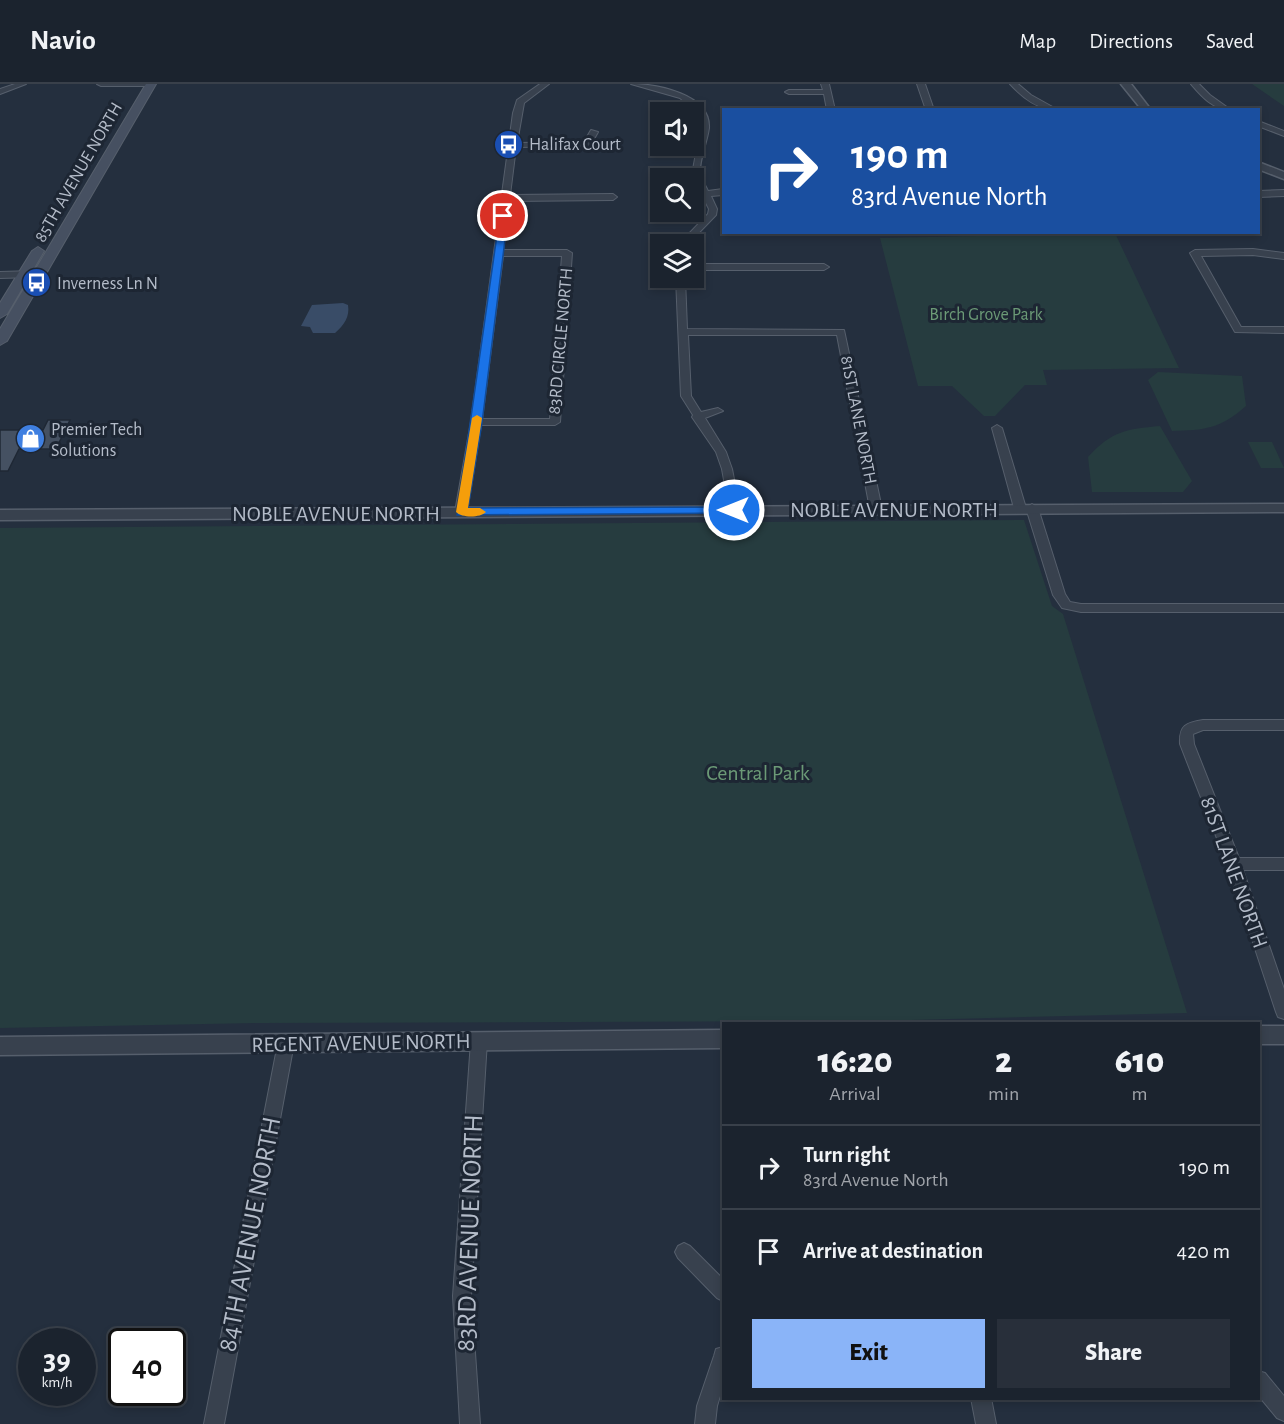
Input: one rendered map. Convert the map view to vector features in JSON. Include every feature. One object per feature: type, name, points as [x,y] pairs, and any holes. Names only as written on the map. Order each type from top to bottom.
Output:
[{"type":"main road","name":"85TH AVENUE NORTH","points":[[0,314],[138,84]]},
{"type":"main road","name":"85TH AVENUE NORTH","points":[[0,341],[149,84]]},
{"type":"street","points":[[0,92],[22,84]]},
{"type":"street","points":[[101,84],[149,84]]},
{"type":"street","points":[[461,512],[476,423],[520,102],[529,93],[545,84]]},
{"type":"street","points":[[635,84],[673,92],[692,101],[703,113],[709,130],[696,175],[713,209],[712,215],[693,234]]},
{"type":"street","points":[[921,84],[929,108]]},
{"type":"street","points":[[1014,84],[1028,97],[1050,108]]},
{"type":"street","points":[[1126,84],[1145,108]]},
{"type":"street","points":[[1195,84],[1207,97],[1224,108]]},
{"type":"street","points":[[789,92],[826,88],[831,108]]},
{"type":"street","points":[[1260,124],[1284,134]]},
{"type":"street","points":[[513,146],[587,144],[594,132]]},
{"type":"street","points":[[1260,166],[1284,176]]},
{"type":"street","points":[[706,195],[722,192]]},
{"type":"street","points":[[1260,194],[1284,194]]},
{"type":"street","points":[[506,198],[613,197]]},
{"type":"street","points":[[1284,256],[1253,252],[1195,253],[1238,330],[1284,330]]},
{"type":"street","name":"83RD CIRCLE NORTH","points":[[476,423],[555,423],[567,253],[498,253]]},
{"type":"street","points":[[704,267],[824,267]]},
{"type":"street","points":[[0,275],[39,274]]},
{"type":"street","points":[[680,288],[686,396],[697,417],[721,452],[727,469],[734,510]]},
{"type":"street","name":"81ST LANE NORTH","points":[[682,332],[841,332],[876,509]]},
{"type":"street","points":[[697,417],[718,411]]},
{"type":"street","points":[[997,428],[1059,595],[1066,605],[1081,608],[1284,608]]},
{"type":"street","name":"NOBLE AVENUE NORTH","points":[[0,515],[1284,508]]},
{"type":"street","name":"81ST LANE NORTH","points":[[1284,725],[1203,725],[1192,727],[1186,733],[1187,744],[1234,864],[1284,1012]]},
{"type":"street","points":[[1234,864],[1284,864]]},
{"type":"street","points":[[1260,1035],[1284,1035]]},
{"type":"street","name":"REGENT AVENUE NORTH","points":[[0,1046],[722,1039]]},
{"type":"street","name":"83RD AVENUE NORTH","points":[[471,1424],[462,1296],[478,1041]]},
{"type":"street","name":"84TH AVENUE NORTH","points":[[214,1424],[286,1043]]},
{"type":"street","points":[[684,1252],[722,1291]]},
{"type":"street","points":[[705,1424],[707,1406],[722,1359]]},
{"type":"street","points":[[1260,1382],[1284,1411]]},
{"type":"street","points":[[981,1400],[986,1424]]},
{"type":"green space","points":[[1252,84],[1284,84],[1284,106]]},
{"type":"green space","name":"Birch Grove Park","points":[[980,234],[1115,234],[1179,368],[1043,370],[1047,385],[1025,385],[995,416],[984,416],[952,386],[918,386],[880,238],[976,236]]},
{"type":"green space","points":[[1158,372],[1242,376],[1246,406],[1237,414],[1212,427],[1172,431],[1148,380]]},
{"type":"green space","points":[[1160,426],[1192,481],[1183,492],[1092,492],[1088,457],[1097,448],[1120,433],[1138,428]]},
{"type":"green space","points":[[1248,442],[1272,442],[1284,468],[1261,468]]},
{"type":"green space","name":"Central Park","points":[[1024,520],[1052,606],[1063,614],[1187,1013],[873,1021],[257,1023],[0,1028],[0,528]]},
{"type":"water","points":[[343,303],[348,305],[347,317],[335,333],[313,333],[310,327],[301,326],[312,305]]},
{"type":"building","name":"Premier Tech Solutions","points":[[48,420],[70,420],[56,449],[19,449],[8,471],[0,471],[0,430],[43,430]]},
{"type":"slow traffic","points":[[477,418],[461,512],[480,512]]},
{"type":"place","name":"Halifax Court","points":[[508,144]]},
{"type":"place","name":"Inverness Ln N","points":[[36,283]]},
{"type":"place","name":"Premier Tech Solutions","points":[[30,439]]},
{"type":"route","points":[[503,216],[476,423],[461,512],[734,510]]}]
